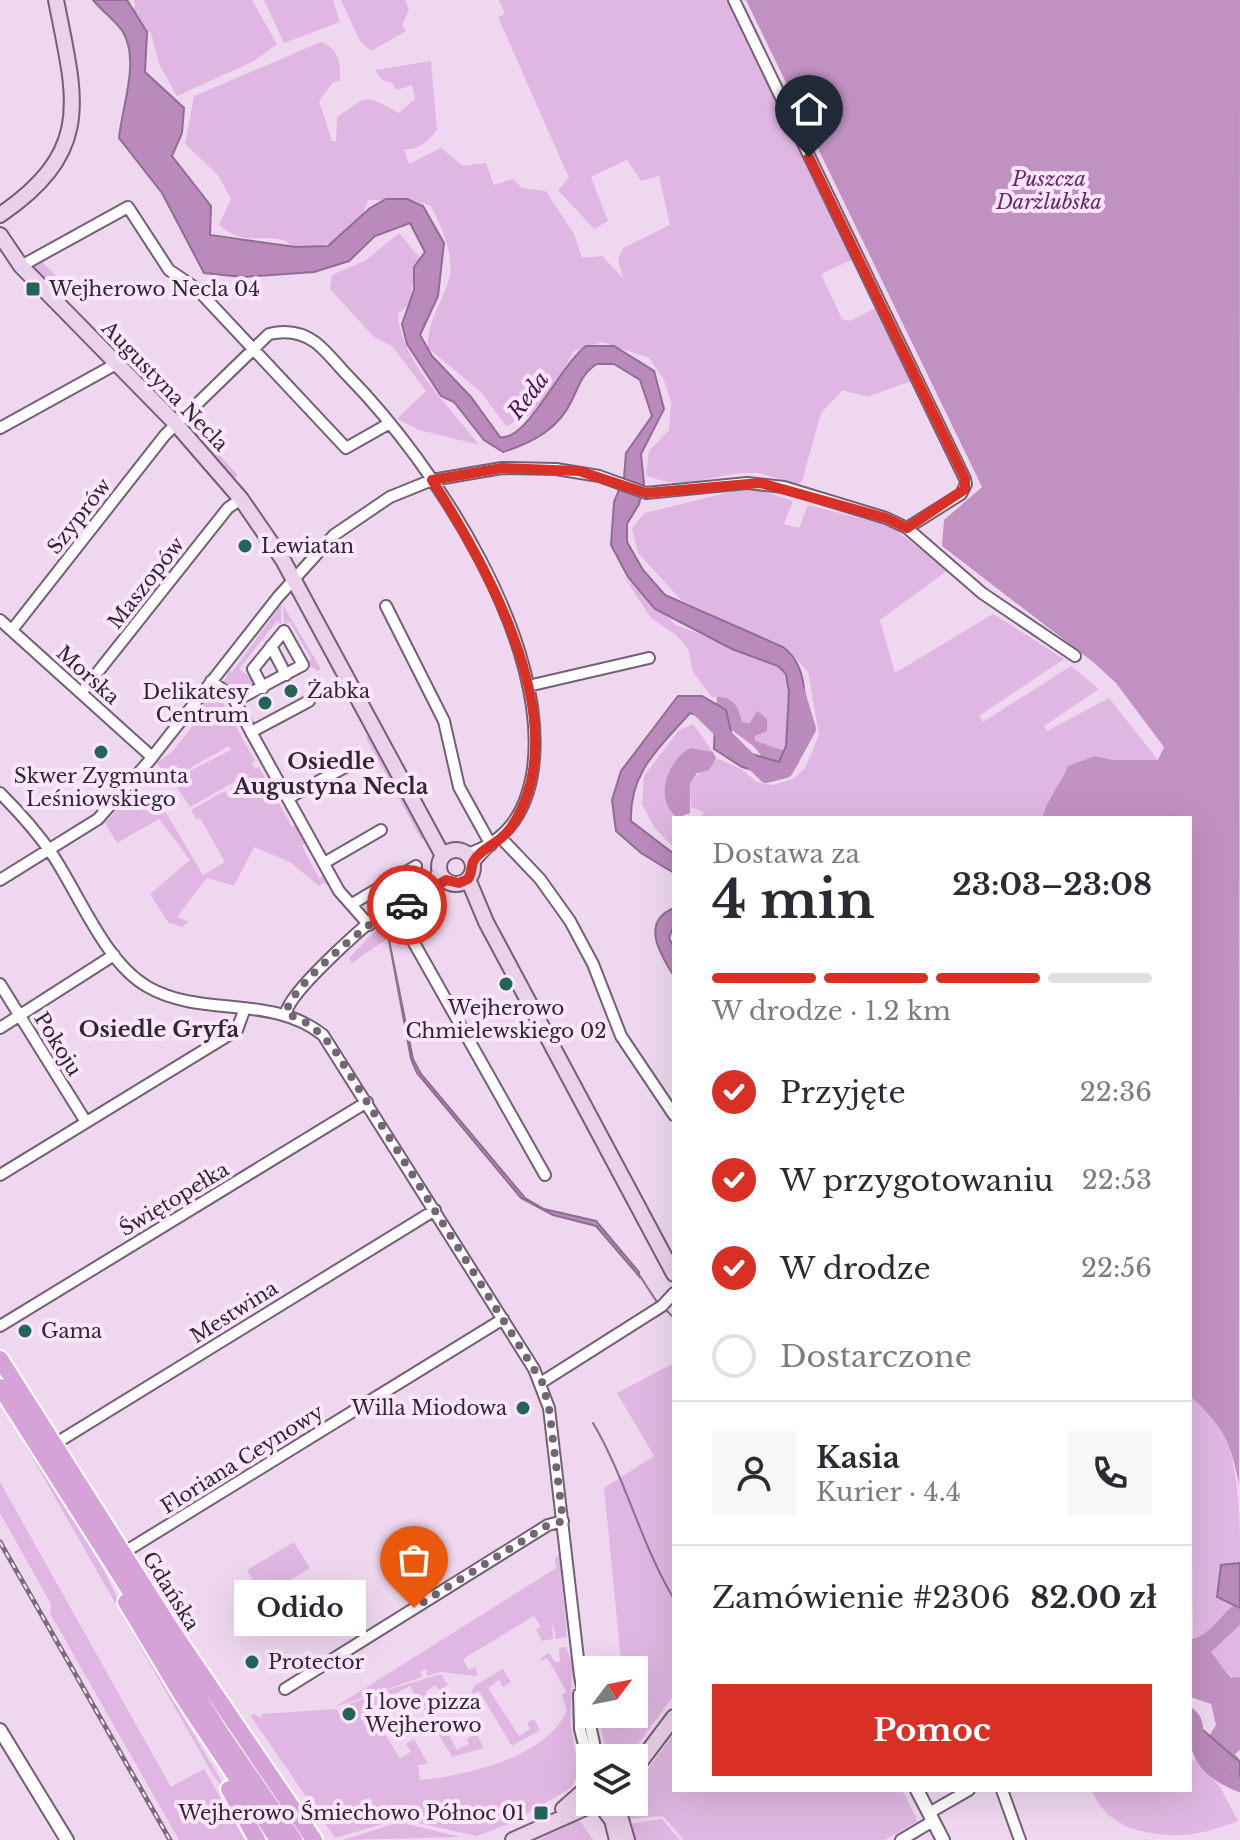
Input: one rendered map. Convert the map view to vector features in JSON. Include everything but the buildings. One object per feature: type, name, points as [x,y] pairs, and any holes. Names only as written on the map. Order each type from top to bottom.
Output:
[{"type":"main road","points":[[0,215],[28,194],[50,171],[61,154],[70,129],[74,95],[56,0]]},
{"type":"main road","name":"Augustyna Necla","points":[[0,235],[21,266]]},
{"type":"main road","name":"Augustyna Necla","points":[[0,250],[21,266],[176,424],[241,499],[270,544],[329,657],[340,669],[421,816],[447,853]]},
{"type":"main road","points":[[453,879],[470,858],[447,853],[453,879],[486,922],[672,1270]]},
{"type":"main road","name":"Gdańska","points":[[0,1359],[115,1555],[294,1840]]},
{"type":"main road","name":"Gdańska","points":[[0,1387],[314,1840]]},
{"type":"main road","points":[[115,1555],[113,1578],[171,1678],[278,1840]]},
{"type":"main road","points":[[171,1678],[176,1698],[257,1840]]},
{"type":"main road","points":[[648,1754],[672,1720]]},
{"type":"main road","points":[[513,1840],[576,1808]]},
{"type":"main road","points":[[610,1816],[617,1840]]},
{"type":"main road","points":[[611,1816],[627,1840]]},
{"type":"street","points":[[734,0],[965,479],[961,494],[907,528]]},
{"type":"street","points":[[21,266],[128,207],[169,270],[197,289],[346,448],[390,423]]},
{"type":"street","name":"Szyprów","points":[[12,630],[176,424],[254,348],[269,334],[285,331],[315,342],[390,423],[432,480],[488,578],[517,645],[528,686],[534,740],[529,790],[512,825],[501,838]]},
{"type":"street","points":[[0,428],[116,364]]},
{"type":"street","points":[[0,880],[98,819],[322,547],[360,516],[390,497],[432,480],[502,468],[556,469],[599,476],[642,492],[666,493],[736,483],[771,485],[886,518],[907,528],[982,593],[1075,656]]},
{"type":"street","name":"Maszopów","points":[[82,692],[226,511],[241,499]]},
{"type":"street","points":[[386,606],[444,721],[459,787],[491,845]]},
{"type":"street","name":"Morska","points":[[0,620],[152,757]]},
{"type":"street","points":[[235,701],[263,688],[303,665],[284,631],[253,669],[263,688]]},
{"type":"street","points":[[271,646],[286,675]]},
{"type":"street","points":[[528,686],[649,658]]},
{"type":"street","points":[[211,681],[235,701],[339,891],[369,925]]},
{"type":"street","points":[[251,732],[309,701]]},
{"type":"street","points":[[288,798],[345,767]]},
{"type":"street","points":[[0,793],[50,851],[114,955],[130,974],[158,992],[286,1013],[323,1035],[542,1382],[549,1408],[578,1656]]},
{"type":"street","points":[[324,863],[381,830]]},
{"type":"street","points":[[470,858],[501,838],[540,879],[570,921],[593,964],[621,1036],[672,1112]]},
{"type":"street","points":[[352,904],[416,866]]},
{"type":"street","points":[[286,1013],[290,999],[306,980],[369,925],[394,907],[453,879]]},
{"type":"street","points":[[394,907],[545,1175]]},
{"type":"street","points":[[0,1028],[114,955]]},
{"type":"street","name":"Pokoju","points":[[0,984],[86,1122]]},
{"type":"street","points":[[0,1175],[237,1030],[245,1008]]},
{"type":"street","name":"Świętopełka","points":[[0,1326],[367,1102]]},
{"type":"street","name":"Mestwina","points":[[53,1445],[435,1210]]},
{"type":"street","points":[[542,1382],[662,1306],[672,1295]]},
{"type":"street","name":"Floriana Ceynowy","points":[[115,1555],[503,1319]]},
{"type":"street","points":[[285,1689],[548,1525],[563,1521]]},
{"type":"street","points":[[0,1730],[65,1839]]},
{"type":"street","points":[[918,1792],[943,1840]]},
{"type":"street","points":[[901,1840],[966,1792]]},
{"type":"street","points":[[1003,1792],[1020,1840]]},
{"type":"shaded area","points":[[93,0],[127,0],[147,32],[145,72],[184,108],[182,133],[172,156],[211,206],[210,235],[296,247],[328,246],[370,208],[386,199],[407,199],[423,206],[444,243],[438,296],[420,335],[432,356],[471,397],[500,437],[521,428],[586,346],[614,346],[654,371],[664,409],[641,454],[644,483],[639,504],[627,524],[627,542],[643,570],[665,595],[783,647],[794,658],[800,671],[805,701],[797,764],[779,777],[742,767],[714,749],[715,721],[690,713],[648,761],[635,788],[631,821],[672,852],[672,872],[641,853],[616,831],[612,800],[621,771],[678,696],[702,696],[726,710],[735,749],[779,762],[786,746],[789,692],[786,674],[778,666],[732,649],[655,609],[628,577],[611,545],[614,502],[624,478],[626,453],[652,416],[640,380],[614,364],[597,364],[584,376],[566,410],[552,427],[534,439],[503,452],[484,440],[454,402],[441,396],[407,344],[402,324],[414,290],[414,267],[425,252],[410,223],[375,236],[349,261],[314,272],[243,277],[204,273],[162,193],[119,138],[130,70],[128,44],[121,28]]},
{"type":"shaded area","points":[[134,0],[252,0],[277,44],[254,61],[177,96],[159,64],[151,32],[139,31],[129,16],[135,7]]},
{"type":"shaded area","points":[[264,0],[333,0],[340,22],[284,43]]},
{"type":"shaded area","points":[[341,0],[405,0],[409,10],[402,25],[406,31],[371,51],[360,41]]},
{"type":"shaded area","points":[[499,0],[734,0],[856,258],[821,274],[842,319],[850,321],[879,306],[914,380],[867,397],[843,390],[821,413],[802,481],[797,485],[758,473],[739,473],[688,482],[661,480],[646,475],[649,451],[669,430],[671,402],[664,380],[649,358],[602,342],[574,351],[541,410],[506,426],[480,391],[428,348],[430,330],[450,273],[449,253],[431,206],[411,200],[368,200],[363,213],[348,232],[329,243],[292,251],[287,241],[245,238],[219,225],[231,199],[218,175],[185,144],[194,96],[321,42],[335,52],[340,69],[340,81],[333,82],[319,101],[332,141],[336,141],[337,117],[361,101],[372,100],[399,113],[415,99],[412,85],[397,90],[392,83],[382,80],[375,70],[431,61],[437,130],[418,147],[404,149],[409,164],[441,148],[463,166],[486,163],[494,185],[513,179],[522,188],[546,191],[574,234],[582,258],[602,256],[623,278],[618,259],[623,248],[670,225],[659,176],[641,181],[627,160],[591,177],[608,221],[594,229],[558,190],[569,178],[498,17],[505,14]]},
{"type":"shaded area","points":[[399,233],[421,259],[412,286],[411,303],[398,314],[401,332],[429,384],[479,445],[419,430],[397,419],[426,391],[392,346],[374,337],[330,289],[332,275],[366,260]]},
{"type":"shaded area","points":[[38,258],[66,285],[54,291],[32,267]]},
{"type":"shaded area","points":[[121,341],[154,375],[144,384],[110,350]]},
{"type":"shaded area","points":[[187,420],[238,475],[233,479],[187,428]]},
{"type":"shaded area","points":[[738,490],[763,491],[793,501],[784,524],[799,528],[808,505],[890,526],[948,570],[880,620],[895,673],[993,614],[1064,659],[979,716],[983,722],[1071,666],[1099,689],[1044,726],[1047,731],[1109,698],[1158,760],[1112,760],[1095,756],[1050,796],[1044,816],[702,816],[703,812],[691,807],[690,784],[703,768],[709,769],[716,758],[741,769],[757,782],[772,785],[793,779],[805,768],[819,735],[808,672],[787,649],[681,600],[638,553],[632,528],[645,513]]},
{"type":"shaded area","points":[[625,578],[676,625],[776,664],[793,676],[790,747],[782,750],[755,742],[750,723],[742,722],[733,703],[712,697],[693,672],[688,649],[676,635],[651,618]]},
{"type":"shaded area","points":[[281,605],[281,624],[277,621],[239,669],[252,678],[255,687],[239,695],[223,684],[229,671],[232,672]]},
{"type":"shaded area","points":[[283,605],[321,669],[318,671],[305,663],[311,659],[290,622],[284,624]]},
{"type":"shaded area","points":[[219,691],[226,697],[222,700],[225,706],[221,708],[224,714],[228,712],[255,761],[252,763],[255,769],[259,767],[292,827],[298,824],[307,842],[302,846],[319,878],[325,875],[332,888],[323,883],[319,886],[290,862],[254,847],[234,886],[207,878],[177,917],[188,922],[182,927],[168,922],[150,894],[190,860],[159,819],[117,843],[105,823],[136,789],[157,815],[165,811],[203,875],[225,862],[200,818],[197,820],[191,810],[225,791],[228,797],[233,795],[230,789],[250,774],[238,780],[234,775],[236,781],[190,807],[172,780],[231,750],[229,746],[171,779],[156,763],[172,752],[203,713],[203,703],[210,694]]},
{"type":"shaded area","points":[[693,724],[713,752],[703,750],[671,813],[674,816],[672,846],[654,827],[642,804],[644,776],[678,731]]},
{"type":"shaded area","points":[[369,734],[427,839],[421,839],[366,738]]},
{"type":"shaded area","points":[[672,909],[669,938],[672,944],[672,973],[656,939],[655,930],[664,914]]},
{"type":"shaded area","points":[[395,922],[401,929],[352,963],[349,958],[377,929]]},
{"type":"shaded area","points":[[388,935],[413,1059],[421,1074],[525,1198],[544,1209],[596,1221],[639,1272],[639,1276],[596,1226],[553,1215],[521,1198],[417,1073],[411,1059]]},
{"type":"shaded area","points":[[672,1364],[672,1698],[638,1744],[605,1744],[601,1728],[648,1728],[648,1656],[621,1656],[604,1488],[654,1456],[617,1393]]},
{"type":"shaded area","points":[[1192,1398],[1218,1422],[1231,1453],[1239,1508],[1240,1546],[1240,1563],[1221,1565],[1217,1597],[1234,1605],[1205,1634],[1193,1640]]},
{"type":"shaded area","points":[[14,1420],[102,1567],[146,1654],[247,1824],[212,1773],[12,1422]]},
{"type":"shaded area","points":[[0,1482],[171,1787],[204,1769],[245,1840],[179,1840],[50,1613],[51,1604],[0,1513]]},
{"type":"shaded area","points":[[294,1542],[310,1568],[263,1597],[247,1570]]},
{"type":"shaded area","points":[[560,1555],[567,1637],[556,1639],[552,1620],[553,1639],[542,1641],[536,1630],[541,1627],[534,1616],[463,1659],[469,1670],[475,1667],[478,1674],[475,1676],[441,1672],[427,1676],[427,1669],[420,1672],[422,1677],[335,1707],[556,1568],[555,1558]]},
{"type":"shaded area","points":[[1240,1563],[1240,1608],[1217,1597],[1221,1565]]},
{"type":"shaded area","points":[[1240,1625],[1240,1677],[1232,1678],[1211,1652]]},
{"type":"shaded area","points":[[566,1647],[572,1663],[570,1722],[576,1755],[576,1778],[571,1788],[511,1823],[477,1836],[400,1819],[335,1838],[251,1717],[253,1714],[261,1718],[262,1714],[336,1709],[347,1725],[357,1716],[349,1704],[385,1691],[394,1705],[385,1710],[382,1706],[371,1712],[400,1758],[411,1752],[406,1744],[414,1739],[428,1764],[418,1765],[420,1780],[460,1774],[523,1752],[556,1727],[567,1711],[562,1695],[567,1692],[547,1658],[541,1661],[541,1658],[549,1653],[555,1662],[560,1662],[559,1648]]},
{"type":"shaded area","points":[[503,1669],[511,1682],[503,1687],[499,1680],[488,1688],[519,1736],[530,1729],[527,1723],[534,1719],[540,1730],[512,1746],[479,1691],[471,1695],[474,1686]]},
{"type":"shaded area","points":[[441,1674],[448,1685],[439,1690],[435,1685],[425,1692],[457,1750],[469,1744],[467,1739],[476,1733],[484,1748],[452,1757],[410,1686],[391,1696],[387,1690]]},
{"type":"shaded area","points":[[1192,1714],[1197,1725],[1240,1762],[1240,1783],[1223,1769],[1213,1769],[1192,1745]]},
{"type":"shaded area","points":[[672,1736],[672,1792],[903,1792],[918,1821],[885,1840],[684,1840],[663,1816],[630,1819],[629,1816],[648,1816],[648,1769]]},
{"type":"shaded area","points":[[1195,1759],[1220,1787],[1238,1821],[1209,1831],[1184,1835],[1145,1832],[1111,1817],[1092,1792],[1192,1792],[1192,1760]]},
{"type":"shaded area","points":[[578,1819],[594,1840],[537,1840]]},
{"type":"shaded area","points":[[662,1819],[680,1840],[632,1840],[628,1824]]},
{"type":"shaded area","points":[[399,1822],[460,1837],[343,1840]]},
{"type":"green space","name":"Puszcza Darżlubska","points":[[746,0],[1240,0],[1239,1484],[1224,1435],[1192,1398],[1192,816],[1044,816],[1068,766],[1095,756],[1112,760],[1158,760],[1164,747],[1116,683],[1093,662],[942,546],[944,520],[982,487]]},
{"type":"green space","points":[[717,697],[734,704],[742,722],[750,723],[757,711],[767,719],[767,731],[755,736],[755,741],[782,750],[790,747],[784,761],[774,766],[770,764],[727,726],[719,713]]},
{"type":"green space","points":[[690,748],[713,752],[716,758],[709,770],[697,773],[690,784],[690,813],[675,816],[666,801],[666,780],[682,754]]},
{"type":"green space","points":[[1234,1605],[1240,1608],[1240,1625],[1211,1652],[1231,1678],[1240,1677],[1240,1750],[1235,1754],[1240,1760],[1240,1781],[1207,1739],[1216,1725],[1211,1704],[1192,1698],[1192,1638],[1205,1633]]},
{"type":"waterway","name":"Reda","points":[[695,706],[766,776],[786,771],[809,729],[798,692]]},
{"type":"waterway","points":[[638,1273],[657,1302]]},
{"type":"waterway","points":[[667,1311],[672,1316]]},
{"type":"waterway","points":[[593,1423],[672,1595]]},
{"type":"waterway","name":"Reda","points":[[1192,1718],[1204,1760],[1220,1775],[1240,1785]]},
{"type":"railway","points":[[0,1542],[170,1840]]},
{"type":"way so far","points":[[407,905],[369,925],[306,980],[290,999],[286,1013],[311,1025],[332,1046],[542,1382],[549,1408],[563,1521],[553,1522],[414,1608]]},
{"type":"place","name":"Wejherowo Necla 04","points":[[33,289]]},
{"type":"place","name":"Lewiatan","points":[[245,546]]},
{"type":"place","name":"Żabka","points":[[291,691]]},
{"type":"place","name":"Delikatesy Centrum","points":[[265,703]]},
{"type":"place","name":"Skwer Zygmunta Leśniowskiego","points":[[101,752]]},
{"type":"place","name":"Wejherowo Chmielewskiego 02","points":[[506,984]]},
{"type":"place","name":"Gama","points":[[25,1331]]},
{"type":"place","name":"Willa Miodowa","points":[[523,1408]]},
{"type":"place","name":"Odido","points":[[414,1608]]},
{"type":"place","name":"Protector","points":[[252,1662]]},
{"type":"place","name":"I love pizza Wejherowo","points":[[349,1714]]},
{"type":"place","name":"Wejherowo Śmiechowo Północ 01","points":[[541,1813]]},
{"type":"district","name":"Osiedle Augustyna Necla","points":[[331,774]]},
{"type":"district","name":"Osiedle Gryfa","points":[[159,1029]]},
{"type":"route","points":[[407,905],[446,880],[459,883],[468,879],[473,863],[512,825],[529,790],[533,765],[534,740],[528,686],[521,658],[488,578],[432,480],[502,468],[579,471],[646,493],[760,483],[784,487],[886,518],[907,528],[965,489],[965,479],[809,157]]}]
